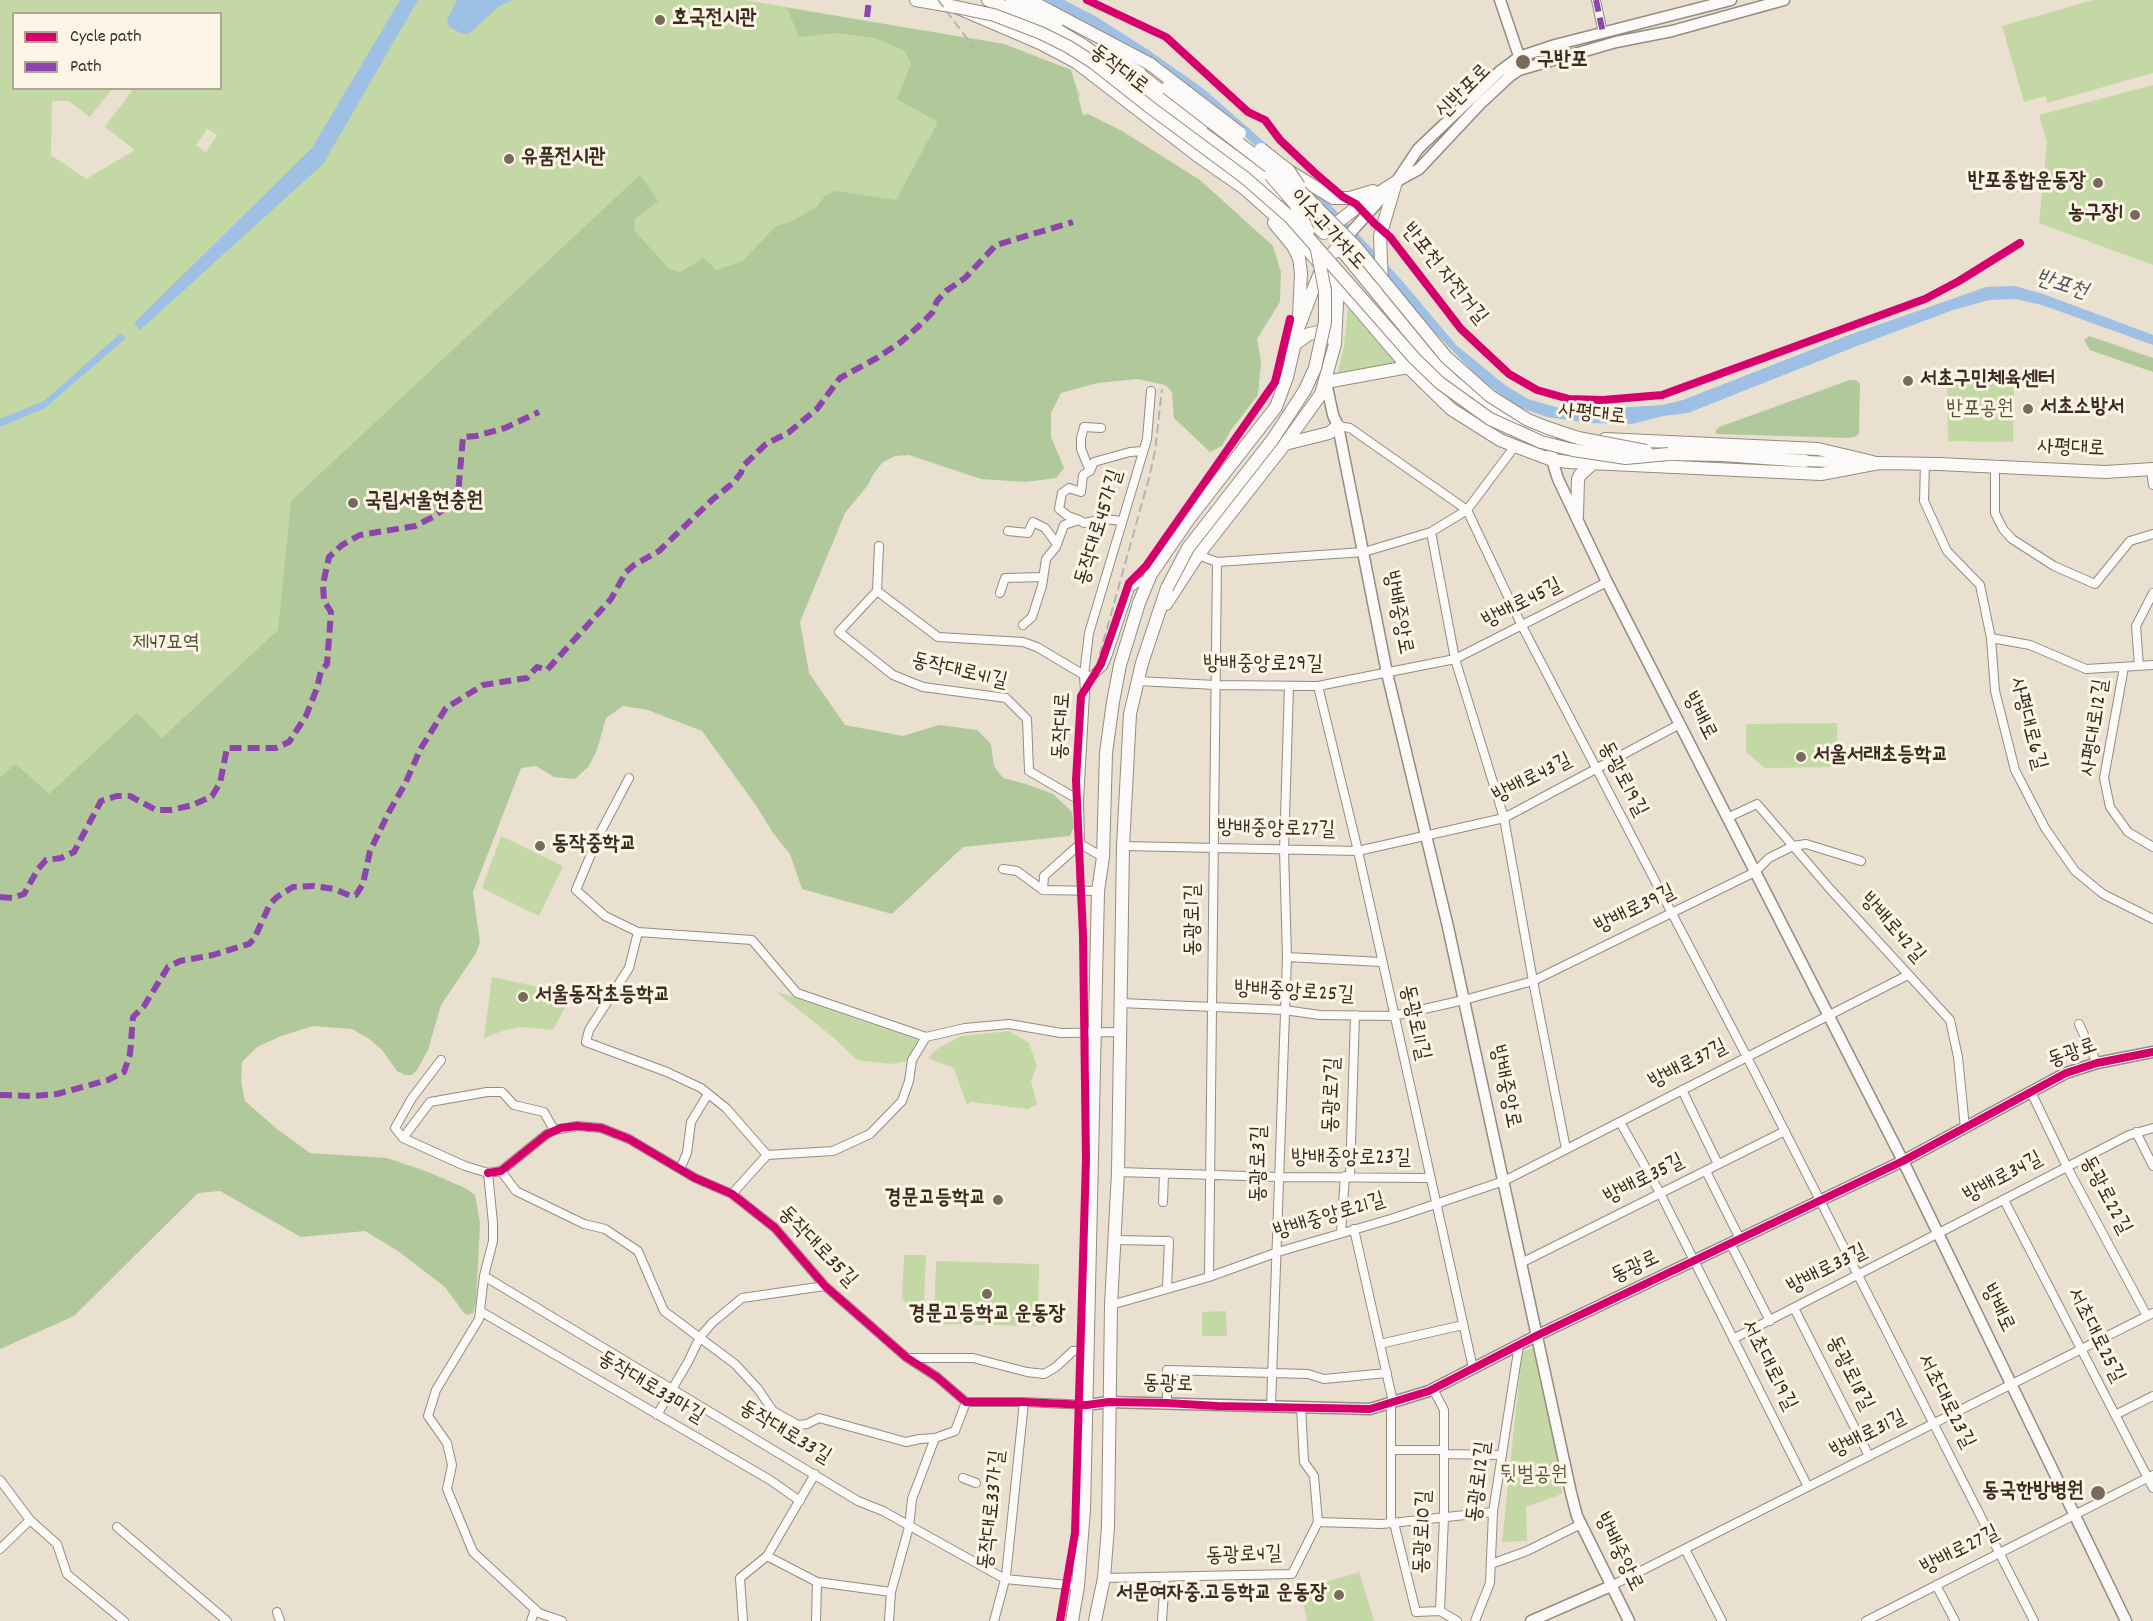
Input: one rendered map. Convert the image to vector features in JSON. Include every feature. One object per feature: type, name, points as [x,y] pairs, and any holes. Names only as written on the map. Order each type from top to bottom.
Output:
[{"type":"highway","points":[[1016,6],[1055,22]]},
{"type":"main road","points":[[916,0],[957,7]]},
{"type":"main road","points":[[988,0],[1016,6],[1107,62],[1264,178],[1328,229],[1396,182]]},
{"type":"main road","points":[[1029,0],[1102,37],[1167,88]]},
{"type":"main road","name":"동작대로","points":[[957,7],[1040,43],[1076,62],[1198,156],[1244,188],[1291,230],[1338,285]]},
{"type":"main road","name":"이수고가차도","points":[[957,7],[993,15],[1041,33],[1069,47],[1094,63],[1244,177],[1290,217],[1415,359],[1440,383],[1490,419],[1541,442],[1573,450],[1626,458],[1668,454],[1724,455],[1805,461]]},
{"type":"main road","points":[[1055,22],[1167,88]]},
{"type":"main road","name":"동작대로","points":[[1072,1621],[1078,1586],[1084,1509],[1098,891],[1102,856],[1106,753],[1120,665],[1139,603],[1149,579],[1188,520],[1276,407],[1287,377],[1299,326],[1323,266],[1340,251],[1289,171],[1150,64],[1102,37]]},
{"type":"main road","points":[[1095,1621],[1104,1578],[1108,1516],[1111,1305],[1118,1172],[1123,846],[1130,714],[1167,588],[1188,548],[1273,440],[1305,390],[1315,368],[1325,322],[1325,291],[1318,253],[1294,204],[1270,176],[1133,69]]},
{"type":"main road","name":"이수고가차도","points":[[1167,88],[1261,159],[1296,189],[1355,246],[1446,357],[1490,396],[1528,420],[1578,438],[1668,454]]},
{"type":"main road","points":[[1289,171],[1332,198],[1350,198],[1396,182]]},
{"type":"main road","points":[[1386,303],[1380,236],[1396,182]]},
{"type":"main road","name":"동작대로","points":[[1244,188],[1293,246],[1299,258],[1301,273],[1299,326]]},
{"type":"main road","points":[[1161,613],[1198,555],[1315,404],[1326,382],[1335,344],[1340,251]]},
{"type":"main road","name":"사평대로","points":[[1340,251],[1430,358],[1453,381],[1483,405],[1522,426],[1551,432],[1626,440],[1818,449],[1879,463]]},
{"type":"main road","name":"사평대로","points":[[1338,285],[1408,367],[1451,409],[1500,440],[1552,458],[1611,466],[1821,474],[1879,463],[2104,471],[2152,469]]},
{"type":"main road","points":[[1295,344],[1309,334],[1319,332],[1327,335],[1335,344]]},
{"type":"main road","points":[[1326,382],[1408,367]]},
{"type":"main road","points":[[1285,444],[1329,433],[1338,426]]},
{"type":"main road","points":[[1552,458],[1569,448],[1626,440]]},
{"type":"main road","points":[[1609,442],[1597,449],[1597,454],[1598,459],[1611,466]]},
{"type":"main road","points":[[1577,515],[1578,479],[1592,464]]},
{"type":"main road","points":[[1139,603],[1147,601],[1155,604],[1161,613]]},
{"type":"street","points":[[1500,0],[1523,69]]},
{"type":"street","name":"신반포로","points":[[1340,251],[1345,239],[1396,182],[1418,149],[1499,72],[1519,57],[1556,45],[1731,0]]},
{"type":"street","name":"신반포로","points":[[1396,182],[1419,169],[1480,104],[1510,76],[1523,69],[1616,42],[1672,31],[1784,0]]},
{"type":"street","points":[[1598,1],[1603,33]]},
{"type":"street","name":"방배중앙로","points":[[1326,382],[1338,426],[1387,673],[1428,835],[1571,1493],[1581,1524],[1629,1621]]},
{"type":"street","name":"동작대로45가길","points":[[1084,675],[1089,633],[1147,440],[1151,391]]},
{"type":"street","points":[[1338,426],[1350,428],[1467,510]]},
{"type":"street","points":[[1090,471],[1082,454],[1081,438],[1084,427],[1101,428]]},
{"type":"street","name":"방배로","points":[[1551,432],[1552,458],[1558,479],[1607,582],[1903,1161],[2126,1621]]},
{"type":"street","points":[[1364,552],[1431,532],[1467,510],[1515,446]]},
{"type":"street","points":[[1122,521],[1105,519],[1084,522],[1068,516],[1059,509],[1062,493],[1069,488],[1081,492],[1083,475],[1090,471],[1094,462],[1130,452],[1143,451]]},
{"type":"street","name":"사평대로","points":[[1805,461],[1879,463]]},
{"type":"street","name":"사평대로6길","points":[[1925,463],[1924,501],[1947,551],[1980,585],[1991,638],[1995,691],[2015,770],[2045,828],[2075,871],[2103,894],[2153,920]]},
{"type":"street","points":[[1995,466],[1995,513],[2003,529],[2012,538],[2054,566],[2095,584],[2130,541],[2153,534]]},
{"type":"street","points":[[2152,469],[2153,485]]},
{"type":"street","name":"동광로19길","points":[[1467,510],[1521,626],[1821,1201]]},
{"type":"street","points":[[1023,625],[1032,617],[1046,559],[1057,544],[1064,525],[1079,520]]},
{"type":"street","points":[[1008,531],[1028,533],[1032,522],[1045,528],[1057,544]]},
{"type":"street","points":[[1431,532],[1455,659],[1504,818],[1566,1149]]},
{"type":"street","points":[[879,546],[878,591],[939,637],[1023,642],[1037,647],[1084,675]]},
{"type":"street","name":"방배중앙로","points":[[1198,555],[1218,562],[1364,552]]},
{"type":"street","name":"동광로1길","points":[[1209,1277],[1218,562]]},
{"type":"street","points":[[1000,593],[1005,578],[1043,577]]},
{"type":"street","name":"동작대로","points":[[1080,844],[1079,800],[1084,675],[1092,676],[1103,666],[1130,588],[1149,579]]},
{"type":"street","name":"방배로45길","points":[[1387,673],[1455,659],[1607,582]]},
{"type":"street","name":"동작대로41길","points":[[878,591],[839,632],[893,675],[922,687],[1006,698],[1027,719],[1029,771],[1079,800]]},
{"type":"street","name":"사평대로12길","points":[[2139,666],[2136,626],[2153,593]]},
{"type":"street","points":[[1991,638],[2030,645],[2086,669],[2153,665]]},
{"type":"street","name":"사평대로12길","points":[[2124,667],[2104,778],[2110,807],[2128,831],[2153,848]]},
{"type":"street","name":"방배중앙로29길","points":[[1138,681],[1215,686],[1318,686],[1387,673]]},
{"type":"street","name":"동광로3길","points":[[1271,1406],[1287,957],[1284,850],[1289,686]]},
{"type":"street","name":"동광로11길","points":[[1318,686],[1358,851],[1473,1368]]},
{"type":"street","name":"방배로43길","points":[[1428,835],[1504,818],[1680,724]]},
{"type":"street","points":[[629,778],[599,835],[576,890],[605,916],[638,932],[752,940],[797,993],[926,1037],[965,1028],[1009,1024],[1061,1033],[1120,1032]]},
{"type":"street","name":"방배로42길","points":[[1728,818],[1757,804],[1950,1020],[1958,1057],[1965,1128]]},
{"type":"street","name":"방배중앙로27길","points":[[1123,846],[1358,851],[1428,835]]},
{"type":"street","points":[[1043,890],[1044,876],[1080,844],[1102,856]]},
{"type":"street","points":[[1793,846],[1806,844],[1861,861]]},
{"type":"street","name":"방배로39길","points":[[1464,1000],[1533,981],[1755,872],[1769,858],[1793,846]]},
{"type":"street","points":[[1003,868],[1017,870],[1043,890],[1098,891]]},
{"type":"street","points":[[638,932],[629,968],[589,1030],[586,1042],[667,1072],[701,1088],[726,1108],[767,1155]]},
{"type":"street","points":[[1287,957],[1381,962]]},
{"type":"street","points":[[1828,1015],[1908,975]]},
{"type":"street","name":"방배중앙로25길","points":[[1120,1003],[1284,1010],[1320,1015],[1393,1016],[1464,1000]]},
{"type":"street","name":"동광로7길","points":[[1341,1233],[1347,1176],[1355,1015]]},
{"type":"street","name":"방배로37길","points":[[1504,1181],[1828,1015]]},
{"type":"street","points":[[2079,1024],[2097,1063]]},
{"type":"street","points":[[732,1194],[767,1155],[833,1151],[870,1134],[902,1101],[909,1081],[912,1060],[926,1037]]},
{"type":"street","name":"동광로","points":[[1087,1405],[1109,1402],[1370,1409],[1433,1389],[1538,1335],[1903,1161],[2066,1073],[2097,1063],[2153,1052]]},
{"type":"street","points":[[441,1060],[412,1098],[395,1128],[403,1138],[465,1166],[488,1173],[501,1171],[516,1191],[584,1224],[605,1230],[638,1251],[664,1311],[735,1364],[758,1389],[773,1411],[798,1425],[807,1424],[819,1418],[906,1442],[935,1438],[955,1431],[966,1402],[1087,1405]]},
{"type":"street","points":[[1682,1090],[1718,1164]]},
{"type":"street","points":[[403,1138],[430,1102],[486,1092],[502,1092],[514,1105],[544,1112],[554,1130]]},
{"type":"street","name":"동광로22길","points":[[2031,1092],[2067,1167],[2150,1314]]},
{"type":"street","points":[[680,1169],[687,1153],[691,1122],[708,1094]]},
{"type":"street","name":"서초대로19길","points":[[1620,1122],[1695,1260],[1808,1486]]},
{"type":"street","name":"동작대로35길","points":[[501,1171],[554,1130],[577,1126],[600,1128],[629,1140],[680,1169],[732,1194],[775,1228],[825,1286],[906,1357],[937,1377],[966,1402]]},
{"type":"street","name":"방배로34길","points":[[1938,1234],[2136,1132],[2153,1128]]},
{"type":"street","name":"방배로35길","points":[[1521,1263],[1785,1131]]},
{"type":"street","points":[[2136,1132],[2153,1166]]},
{"type":"street","points":[[1706,1171],[1770,1321]]},
{"type":"street","name":"방배중앙로23길","points":[[1118,1172],[1278,1177],[1430,1178]]},
{"type":"street","points":[[488,1173],[493,1241],[484,1276],[479,1318],[436,1390],[428,1416],[447,1443],[452,1465],[447,1489],[473,1552],[539,1613],[562,1621]]},
{"type":"street","points":[[1163,1202],[1164,1174]]},
{"type":"street","name":"방배중앙로21길","points":[[1111,1305],[1209,1277],[1278,1252],[1504,1181]]},
{"type":"street","name":"서초대로25길","points":[[2004,1200],[2080,1350],[2150,1476],[2153,1488]]},
{"type":"street","name":"서초대로23길","points":[[1821,1201],[2034,1621]]},
{"type":"street","points":[[1354,1228],[1392,1402],[1392,1523],[1416,1612],[1440,1611],[1457,1621]]},
{"type":"street","name":"방배로33길","points":[[1733,1339],[1938,1234]]},
{"type":"street","points":[[1114,1240],[1168,1241],[1167,1289]]},
{"type":"street","name":"동작대로33길","points":[[484,1276],[858,1501],[883,1511],[1005,1579],[1078,1586]]},
{"type":"street","points":[[657,1415],[700,1336],[742,1298],[825,1286]]},
{"type":"street","name":"동광로18길","points":[[1794,1308],[1869,1456]]},
{"type":"street","name":"동작대로33마길","points":[[480,1311],[770,1480],[800,1501]]},
{"type":"street","name":"방배로31길","points":[[1685,1549],[2150,1314]]},
{"type":"street","points":[[1380,1344],[1464,1325]]},
{"type":"street","name":"동광로12길","points":[[1475,1621],[1490,1583],[1493,1512],[1518,1345]]},
{"type":"street","points":[[910,1358],[973,1358],[1044,1374],[1056,1367],[1073,1351],[1089,1350]]},
{"type":"street","points":[[1167,1403],[1167,1370],[1308,1374],[1324,1379],[1387,1373]]},
{"type":"street","name":"동광로10길","points":[[1433,1389],[1444,1410],[1444,1517],[1440,1611]]},
{"type":"street","points":[[2115,1415],[2153,1396]]},
{"type":"street","name":"동작대로33가길","points":[[994,1621],[1005,1579],[1024,1402]]},
{"type":"street","points":[[1301,1407],[1304,1462],[1314,1476],[1318,1522],[1392,1523],[1493,1512]]},
{"type":"street","points":[[889,1621],[891,1592],[909,1527],[912,1499],[935,1438]]},
{"type":"street","points":[[1391,1449],[1502,1455]]},
{"type":"street","points":[[743,1621],[740,1578],[767,1556],[815,1474]]},
{"type":"street","name":"방배로27길","points":[[1866,1621],[1875,1619],[1936,1585],[2150,1476]]},
{"type":"street","points":[[963,1478],[976,1483]]},
{"type":"street","points":[[0,1480],[30,1520],[57,1544],[67,1574],[124,1621]]},
{"type":"street","points":[[0,1549],[30,1520]]},
{"type":"street","name":"동광로4길","points":[[1165,1577],[1292,1574],[1318,1522]]},
{"type":"street","points":[[1491,1564],[1527,1551],[1581,1524]]},
{"type":"street","points":[[117,1527],[227,1621]]},
{"type":"street","points":[[1531,1621],[1546,1618],[1685,1549],[1722,1621]]},
{"type":"street","points":[[767,1556],[817,1582],[891,1592]]},
{"type":"street","points":[[1104,1578],[1165,1577],[1162,1621]]},
{"type":"street","points":[[816,1621],[817,1582]]},
{"type":"street","points":[[1936,1585],[1955,1621]]},
{"type":"street","points":[[531,1621],[535,1609]]},
{"type":"street","points":[[277,1612],[280,1621]]},
{"type":"green space","name":"국립서울현충원","points":[[0,0],[745,0],[1004,44],[1071,70],[1080,96],[0,1078]],"holes":[[[12,12],[222,12],[222,90],[132,90],[105,127],[135,150],[86,179],[51,155],[52,101],[69,101],[90,117],[111,90],[12,90]],[[207,129],[217,135],[206,152],[196,145]]]},
{"type":"green space","points":[[2093,0],[2153,0],[2153,73],[2047,103],[2046,96],[2024,102],[2002,26]]},
{"type":"green space","points":[[787,8],[1004,44],[1071,70],[1083,115],[1088,114],[1122,131],[1200,180],[1273,246],[1281,272],[1280,302],[1257,339],[1261,362],[1258,395],[1231,430],[1222,446],[1210,452],[1174,418],[1172,392],[1165,385],[1138,379],[1097,383],[1061,393],[1051,413],[1051,437],[1064,468],[1056,478],[1026,482],[981,479],[909,455],[895,456],[883,462],[845,513],[800,622],[809,673],[845,725],[903,736],[939,725],[977,730],[991,744],[994,766],[1003,778],[1053,794],[1072,812],[1074,827],[1070,836],[963,847],[892,914],[802,889],[790,854],[702,731],[648,710],[623,706],[606,718],[597,750],[589,766],[575,779],[554,777],[536,766],[521,768],[473,892],[480,942],[476,953],[441,1005],[428,1050],[412,1075],[405,1075],[397,1071],[382,1050],[368,1038],[352,1029],[313,1026],[281,1036],[257,1047],[242,1062],[241,1081],[245,1101],[277,1129],[310,1153],[387,1158],[428,1172],[465,1188],[475,1195],[480,1223],[476,1302],[473,1313],[467,1315],[464,1313],[445,1287],[398,1251],[365,1231],[301,1237],[220,1191],[198,1193],[74,1316],[0,1349],[0,777],[16,764],[49,794],[137,713],[162,738],[278,630],[291,501],[640,175],[658,201],[635,219],[634,230],[669,269],[680,272],[704,258],[716,270],[743,261],[776,226],[791,222],[816,207],[826,195],[836,191],[896,200],[938,122],[897,99],[911,64],[905,51],[875,38],[836,33],[799,37]]},
{"type":"green space","name":"반포종합운동장","points":[[2153,85],[2153,265],[2039,223],[2047,142],[2039,115]]},
{"type":"green space","points":[[1348,308],[1400,365],[1337,376],[1344,346]]},
{"type":"green space","points":[[2089,336],[2153,358],[2153,372],[2090,350],[2084,340]]},
{"type":"green space","name":"반포공원","points":[[1947,379],[2014,381],[2013,442],[1948,441]]},
{"type":"green space","points":[[1850,380],[1860,383],[1859,433],[1857,436],[1849,438],[1717,434],[1715,432],[1719,427]]},
{"type":"green space","points":[[1837,723],[1838,767],[1765,768],[1746,752],[1746,724]]},
{"type":"green space","points":[[501,836],[563,866],[539,916],[482,888]]},
{"type":"green space","points":[[492,977],[572,994],[553,1030],[521,1027],[484,1038]]},
{"type":"green space","points":[[775,991],[918,1040],[908,1061],[891,1064],[857,1060],[834,1038]]},
{"type":"green space","points":[[1009,1031],[1029,1043],[1037,1066],[1031,1081],[1037,1104],[1028,1109],[971,1102],[967,1105],[954,1068],[928,1058],[937,1049],[961,1036]]},
{"type":"green space","points":[[904,1255],[926,1255],[923,1322],[902,1298]]},
{"type":"green space","name":"경문고등학교 운동장","points":[[936,1261],[1039,1264],[1038,1326],[934,1324]]},
{"type":"green space","points":[[1226,1311],[1227,1336],[1202,1336],[1202,1312]]},
{"type":"green space","name":"뒷벌공원","points":[[1540,1346],[1552,1405],[1562,1494],[1526,1507],[1527,1541],[1502,1542],[1522,1352]]},
{"type":"green space","name":"서문여자중.고등학교 운동장","points":[[1359,1572],[1374,1621],[1307,1621],[1304,1606],[1317,1585]]},
{"type":"water","points":[[400,0],[418,0],[323,164],[140,330],[134,323],[312,148]]},
{"type":"water","points":[[457,0],[512,0],[498,7],[469,34],[463,34],[449,27],[447,19]]},
{"type":"water","name":"반포천","points":[[1039,0],[1064,0],[1095,16],[1204,89],[1303,176],[1398,276],[1456,345],[1505,385],[1528,399],[1559,408],[1600,409],[1662,405],[1683,400],[1849,335],[1986,287],[2015,286],[2043,294],[2153,335],[2153,345],[2042,305],[2015,299],[1989,300],[1953,310],[1857,346],[1688,413],[1663,416],[1632,424],[1589,423],[1547,417],[1519,407],[1481,380],[1384,280],[1297,185],[1234,126],[1135,52],[1091,26]]},
{"type":"water","points":[[121,333],[126,338],[45,408],[0,427],[0,419],[44,401]]},
{"type":"railway","points":[[938,0],[975,49]]},
{"type":"railway","points":[[1096,668],[1149,478],[1155,451],[1162,389]]},
{"type":"marked path","points":[[867,17],[869,0]]},
{"type":"marked path","points":[[1596,0],[1603,33]]},
{"type":"marked path","points":[[0,1095],[57,1094],[108,1080],[124,1072],[130,1054],[133,1017],[144,1006],[168,967],[180,961],[213,955],[249,944],[254,939],[270,904],[293,887],[314,886],[334,889],[351,896],[356,895],[363,884],[370,851],[421,748],[446,708],[483,685],[527,678],[537,667],[547,670],[611,599],[626,572],[659,551],[733,483],[741,473],[743,466],[766,444],[788,433],[817,409],[840,378],[901,342],[932,313],[937,301],[946,291],[965,278],[996,245],[1073,222]]},
{"type":"marked path","points":[[0,897],[12,898],[24,894],[38,869],[46,860],[61,858],[74,852],[101,801],[117,796],[130,796],[156,810],[171,810],[193,805],[212,796],[220,783],[227,748],[276,748],[289,742],[306,716],[321,671],[327,664],[331,612],[324,601],[323,584],[329,557],[342,545],[360,535],[415,526],[433,517],[451,504],[458,495],[463,437],[505,428],[539,412]]},
{"type":"cycle path","name":"반포천 자전거길","points":[[1087,0],[1166,37],[1248,112],[1265,120],[1280,140],[1315,173],[1343,197],[1356,204],[1390,237],[1461,329],[1509,374],[1537,390],[1569,399],[1603,400],[1662,395],[1925,299],[2020,243]]},
{"type":"cycle path","points":[[1060,1621],[1075,1533],[1086,1159],[1083,936],[1076,780],[1081,696],[1101,664],[1129,583],[1146,566],[1275,382],[1290,319]]},
{"type":"cycle path","points":[[488,1173],[501,1171],[547,1134],[561,1128],[577,1126],[601,1128],[629,1139],[695,1178],[732,1194],[775,1228],[825,1286],[906,1357],[937,1377],[966,1402],[1087,1405],[1109,1402],[1167,1403],[1370,1409],[1429,1391],[1538,1335],[1903,1161],[2066,1073],[2097,1063],[2153,1052]]},
{"type":"place","name":"호국전시관","points":[[660,20]]},
{"type":"place","name":"구반포","points":[[1523,62]]},
{"type":"place","name":"유품전시관","points":[[509,159]]},
{"type":"place","name":"반포종합운동장","points":[[2098,183]]},
{"type":"place","name":"농구장1","points":[[2135,215]]},
{"type":"place","name":"서초구민체육센터","points":[[1908,381]]},
{"type":"place","name":"서초소방서","points":[[2028,409]]},
{"type":"place","name":"국립서울현충원","points":[[353,503]]},
{"type":"place","name":"서울서래초등학교","points":[[1801,757]]},
{"type":"place","name":"동작중학교","points":[[540,846]]},
{"type":"place","name":"서울동작초등학교","points":[[523,997]]},
{"type":"place","name":"경문고등학교","points":[[998,1200]]},
{"type":"place","name":"경문고등학교 운동장","points":[[987,1294]]},
{"type":"place","name":"동국한방병원","points":[[2098,1493]]},
{"type":"place","name":"서문여자중.고등학교 운동장","points":[[1339,1595]]},
{"type":"park label","name":"제47묘역","points":[[166,645]]}]
